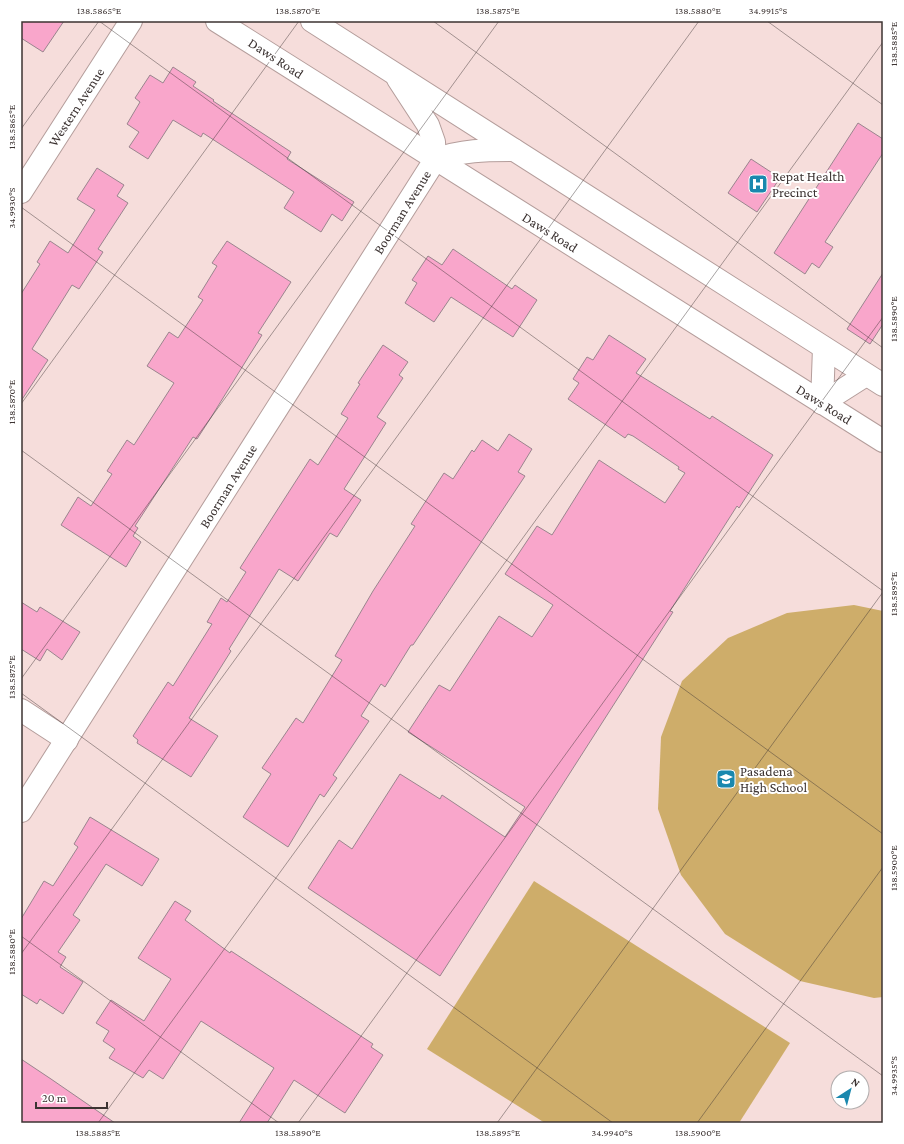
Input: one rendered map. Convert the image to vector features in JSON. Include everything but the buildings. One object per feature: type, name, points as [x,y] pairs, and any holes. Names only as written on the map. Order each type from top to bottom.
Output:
[{"type":"main road","name":"Western Avenue","points":[[21,192],[131,21]]},
{"type":"main road","name":"Daws Road","points":[[217,21],[434,160],[883,441]]},
{"type":"main road","points":[[312,21],[874,380]]},
{"type":"main road","points":[[394,73],[428,125],[434,142],[434,160],[453,153],[476,150],[514,150]]},
{"type":"main road","name":"Boorman Avenue","points":[[21,811],[434,160]]},
{"type":"main road","points":[[824,348],[822,403],[874,380]]},
{"type":"main road","points":[[21,710],[67,740]]},
{"type":"shaded area","points":[[854,605],[883,611],[883,997],[874,998],[800,981],[725,934],[681,875],[658,809],[661,737],[682,681],[728,638],[787,613]]},
{"type":"shaded area","points":[[534,881],[790,1043],[739,1123],[545,1123],[427,1049]]},
{"type":"place","name":"Repat Health Precinct","points":[[758,184]]},
{"type":"place","name":"Pasadena High School","points":[[726,779]]}]
